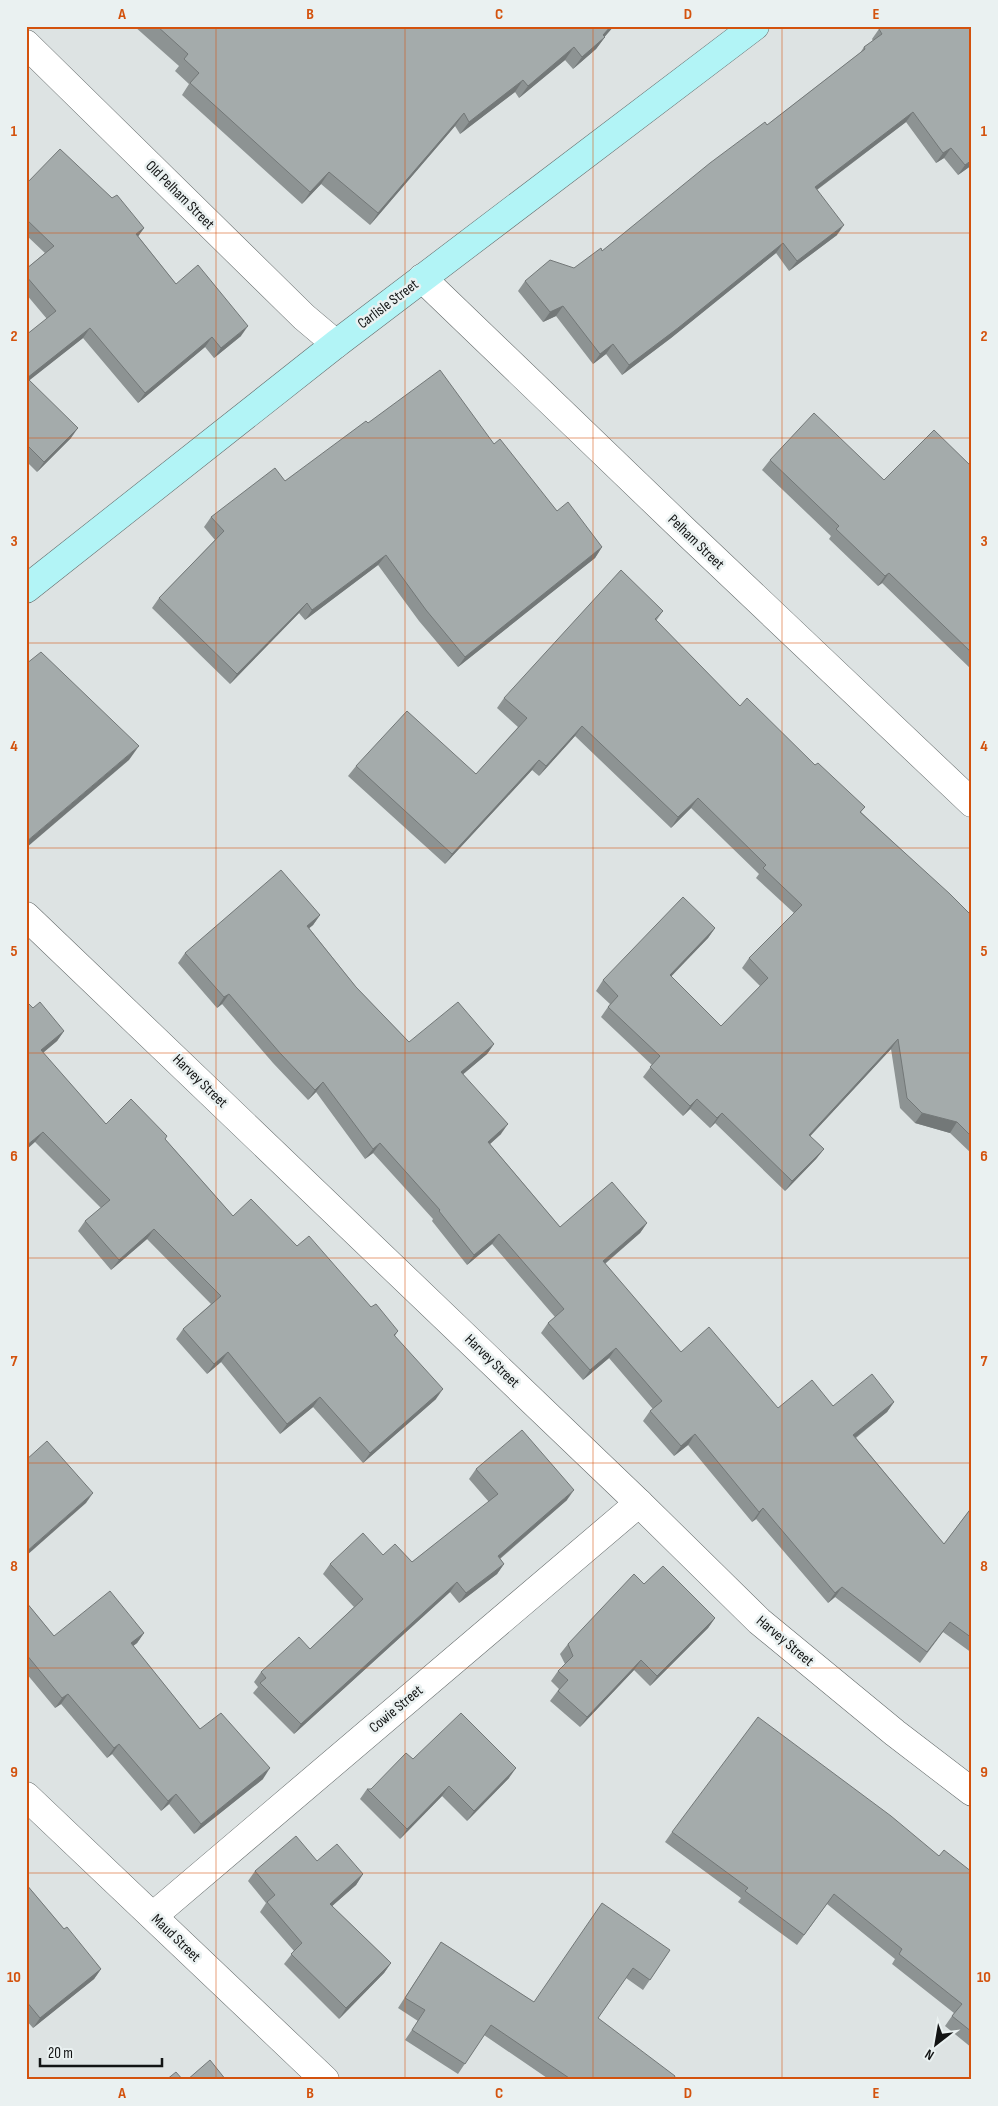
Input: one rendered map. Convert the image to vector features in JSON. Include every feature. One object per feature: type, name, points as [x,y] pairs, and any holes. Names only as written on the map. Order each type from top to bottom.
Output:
[{"type":"street","name":"Carlisle Street","points":[[26,589],[336,344],[755,26]]},
{"type":"street","name":"Old Pelham Street","points":[[26,44],[304,317],[336,344]]},
{"type":"street","name":"Pelham Street","points":[[422,278],[461,318],[972,803]]},
{"type":"street","name":"Harvey Street","points":[[26,916],[639,1503],[759,1621],[895,1733],[972,1792]]},
{"type":"street","name":"Cowie Street","points":[[153,1916],[639,1503]]},
{"type":"street","name":"Maud Street","points":[[26,1796],[325,2080]]},
{"type":"building","points":[[157,26],[611,26],[603,35],[605,37],[582,57],[574,47],[528,86],[523,80],[469,122],[464,113],[378,213],[329,172],[310,192],[190,83],[199,73],[184,59],[188,54]]},
{"type":"building","points":[[882,26],[972,26],[972,160],[965,165],[951,148],[943,153],[913,112],[815,187],[844,225],[797,261],[783,243],[629,365],[613,344],[600,354],[563,306],[550,312],[525,281],[550,260],[574,268],[601,248],[602,251],[710,163],[765,122],[767,125],[865,49],[864,47],[882,34],[879,29]]},
{"type":"building","points":[[60,149],[112,198],[117,195],[144,228],[136,234],[176,284],[198,265],[248,326],[221,348],[212,337],[145,393],[90,328],[27,378],[78,428],[44,462],[26,444],[26,335],[56,311],[26,276],[26,269],[54,246],[26,219],[26,184]]},
{"type":"building","points":[[440,370],[494,444],[500,439],[557,511],[568,502],[602,547],[465,657],[426,610],[386,555],[312,610],[307,603],[237,674],[159,598],[224,531],[211,517],[275,468],[285,481],[366,421],[368,423]]},
{"type":"building","points":[[814,413],[884,480],[934,430],[972,467],[972,653],[889,573],[885,576],[836,529],[839,526],[770,460]]},
{"type":"building","points":[[621,570],[663,611],[655,619],[740,706],[747,698],[815,765],[818,763],[865,807],[860,812],[972,916],[972,1137],[957,1122],[922,1113],[907,1098],[898,1039],[809,1135],[824,1149],[792,1181],[722,1113],[717,1118],[697,1099],[690,1106],[650,1067],[660,1056],[608,1007],[618,996],[603,980],[683,897],[715,928],[670,975],[721,1026],[768,978],[749,958],[802,905],[763,868],[766,865],[698,798],[678,817],[582,726],[546,766],[539,760],[452,854],[356,766],[407,711],[476,774],[527,718],[504,698]]},
{"type":"building","points":[[41,652],[139,746],[26,842],[26,664]]},
{"type":"building","points":[[281,870],[320,915],[307,926],[356,987],[409,1042],[458,1002],[494,1044],[461,1072],[508,1124],[488,1142],[560,1227],[612,1182],[647,1223],[603,1261],[681,1352],[709,1327],[778,1408],[812,1380],[833,1406],[872,1374],[894,1402],[853,1435],[944,1544],[972,1507],[972,1638],[950,1622],[927,1652],[842,1587],[835,1593],[763,1508],[759,1512],[695,1434],[681,1446],[650,1411],[662,1401],[616,1348],[590,1370],[548,1323],[564,1309],[499,1234],[474,1255],[440,1210],[380,1143],[373,1149],[323,1082],[315,1090],[229,994],[224,997],[185,953]]},
{"type":"building","points":[[26,1001],[33,1008],[40,1002],[64,1031],[41,1050],[106,1124],[131,1099],[167,1136],[165,1139],[233,1216],[251,1199],[297,1246],[309,1236],[371,1307],[376,1304],[398,1331],[394,1335],[443,1389],[370,1453],[320,1397],[287,1424],[228,1352],[214,1364],[183,1329],[221,1296],[154,1229],[119,1260],[85,1221],[110,1200],[43,1132],[26,1146]]},
{"type":"building","points":[[522,1430],[574,1490],[498,1556],[504,1564],[466,1593],[457,1582],[301,1724],[260,1683],[266,1678],[261,1672],[299,1637],[310,1649],[363,1599],[330,1564],[363,1533],[383,1555],[395,1544],[412,1562],[498,1494],[476,1469]]},
{"type":"building","points":[[47,1441],[93,1493],[26,1552],[26,1460]]},
{"type":"building","points":[[663,1566],[715,1618],[657,1676],[641,1660],[587,1717],[558,1691],[568,1680],[558,1671],[573,1656],[568,1644],[634,1574],[644,1584]]},
{"type":"building","points":[[110,1591],[144,1633],[131,1643],[200,1729],[221,1713],[270,1768],[201,1824],[176,1794],[168,1801],[119,1744],[114,1748],[68,1694],[62,1698],[26,1654],[26,1602],[54,1636]]},
{"type":"building","points":[[461,1713],[516,1768],[474,1811],[449,1786],[407,1829],[367,1789],[371,1789],[406,1753],[413,1759]]},
{"type":"building","points":[[758,1717],[891,1816],[939,1856],[944,1850],[972,1872],[972,2032],[952,2016],[962,2004],[899,1954],[902,1949],[834,1894],[804,1935],[745,1891],[748,1888],[672,1832]]},
{"type":"building","points":[[296,1836],[317,1861],[337,1844],[363,1874],[330,1904],[391,1963],[346,2008],[291,1954],[302,1943],[267,1902],[275,1895],[255,1871]]},
{"type":"building","points":[[26,1884],[64,1929],[67,1927],[101,1969],[40,2018],[26,2001]]},
{"type":"building","points":[[602,1903],[670,1950],[650,1980],[633,1968],[598,2018],[675,2076],[676,2080],[572,2080],[491,2025],[465,2064],[412,2030],[425,2010],[405,1998],[441,1942],[534,2002]]},
{"type":"building","points":[[210,2060],[226,2080],[187,2080]]},
{"type":"building","points":[[176,2072],[183,2080],[166,2080]]}]
